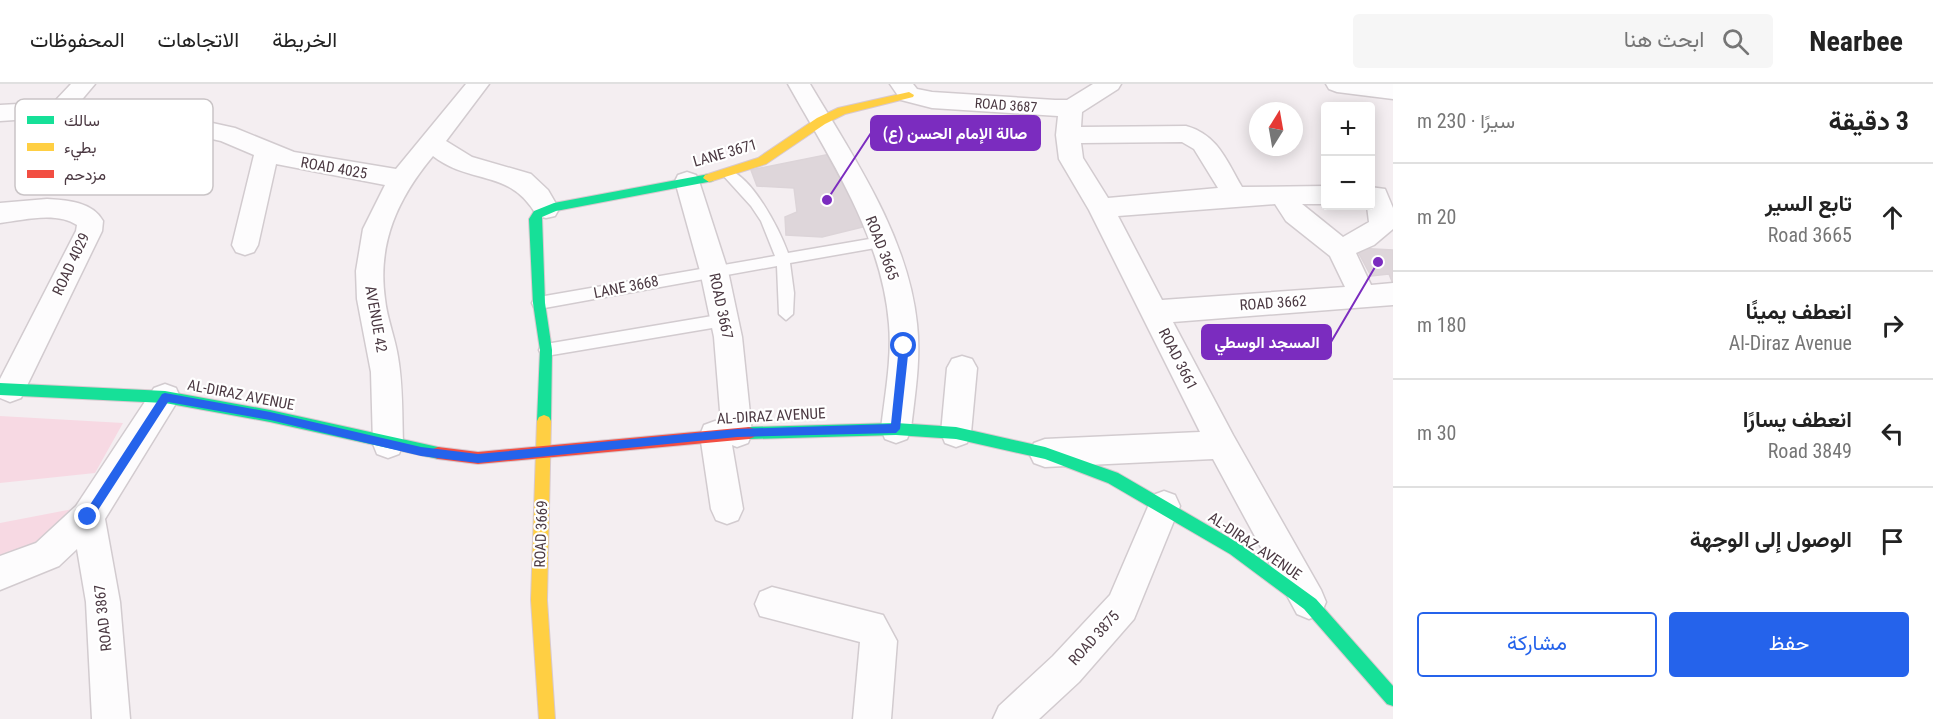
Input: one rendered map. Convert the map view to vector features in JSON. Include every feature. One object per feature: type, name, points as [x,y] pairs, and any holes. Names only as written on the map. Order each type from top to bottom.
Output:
[{"type":"street","points":[[70,99],[84,84]]},
{"type":"street","name":"AVENUE 42","points":[[388,444],[382,347],[373,313],[369,280],[378,227],[386,206],[402,179],[464,106],[478,84]]},
{"type":"street","name":"ROAD 3665","points":[[799,84],[868,211],[896,280],[903,323],[902,369],[896,429]]},
{"type":"street","points":[[1069,122],[1110,84]]},
{"type":"street","points":[[1332,84],[1338,102]]},
{"type":"street","points":[[1337,84],[1393,91]]},
{"type":"street","name":"LANE 3671","points":[[542,212],[727,172],[772,157],[820,122],[905,89]]},
{"type":"street","name":"ROAD 3687","points":[[905,89],[932,100],[1069,122],[1192,136],[1206,148],[1236,196]]},
{"type":"street","name":"ROAD 4025","points":[[0,113],[15,112]]},
{"type":"street","name":"ROAD 3661","points":[[1069,122],[1071,159],[1101,208],[1222,445],[1310,604]]},
{"type":"street","name":"ROAD 4025","points":[[213,131],[226,134],[267,152],[322,167],[402,179]]},
{"type":"street","points":[[432,143],[465,164],[522,179],[538,193],[542,212]]},
{"type":"street","points":[[245,245],[267,152]]},
{"type":"street","name":"ROAD 3667","points":[[687,181],[714,271],[724,320],[728,509]]},
{"type":"street","points":[[1281,194],[1294,214],[1340,249],[1364,296]]},
{"type":"street","points":[[1101,208],[1236,196],[1321,195]]},
{"type":"street","points":[[1340,249],[1387,229],[1375,199]]},
{"type":"street","name":"ROAD 4029","points":[[0,213],[71,210],[90,221],[88,231],[5,389]]},
{"type":"street","name":"ROAD 3669","points":[[542,212],[535,219],[538,303],[546,350],[539,600],[547,719]]},
{"type":"street","name":"ROAD 3662","points":[[1154,312],[1393,294]]},
{"type":"street","points":[[956,433],[962,368]]},
{"type":"street","name":"AL-DIRAZ AVENUE","points":[[5,389],[165,397],[270,416],[388,444],[478,458],[726,434],[896,429],[956,433],[1045,453],[1113,478],[1235,549],[1310,604],[1393,699]]},
{"type":"street","points":[[0,573],[47,555],[88,517],[165,397]]},
{"type":"street","points":[[1045,453],[1222,445]]},
{"type":"street","name":"ROAD 3875","points":[[1012,719],[1066,669],[1122,607],[1164,506]]},
{"type":"street","name":"ROAD 3867","points":[[88,517],[103,602],[111,719]]},
{"type":"street","points":[[772,604],[871,627],[879,640],[872,719]]},
{"type":"lane","points":[[727,172],[763,211],[778,238],[784,258],[788,295],[786,314]]},
{"type":"lane","name":"LANE 3668","points":[[538,303],[881,242]]},
{"type":"lane","points":[[546,350],[724,320]]},
{"type":"sand","points":[[0,416],[123,423],[95,473],[0,483]]},
{"type":"sand","points":[[78,508],[53,535],[0,561],[0,523]]},
{"type":"building","points":[[835,153],[871,225],[822,237],[786,235],[785,217],[797,212],[794,188],[757,186],[751,170]]},
{"type":"building","points":[[1356,248],[1393,250],[1393,284],[1389,274],[1371,276]]},
{"type":"traffic: fast","points":[[544,421],[546,350],[539,303],[535,219],[538,214],[554,207],[709,178]]},
{"type":"traffic: fast","points":[[0,389],[165,397],[270,416],[438,453]]},
{"type":"traffic: fast","points":[[749,433],[896,429],[956,433],[1045,453],[1113,478],[1235,549],[1310,604],[1393,698]]},
{"type":"traffic: slow","points":[[709,178],[762,161],[821,121],[842,111],[909,95]]},
{"type":"traffic: slow","points":[[544,421],[539,600],[547,719]]},
{"type":"traffic: jam","points":[[438,453],[478,458],[749,433]]},
{"type":"place","name":"صالة الإمام الحسن (ع)","points":[[827,200]]},
{"type":"place","name":"المسجد الوسطي","points":[[1378,262]]},
{"type":"route","points":[[88,517],[165,397],[270,416],[421,451],[478,458],[737,433],[896,429],[904,346]]}]
